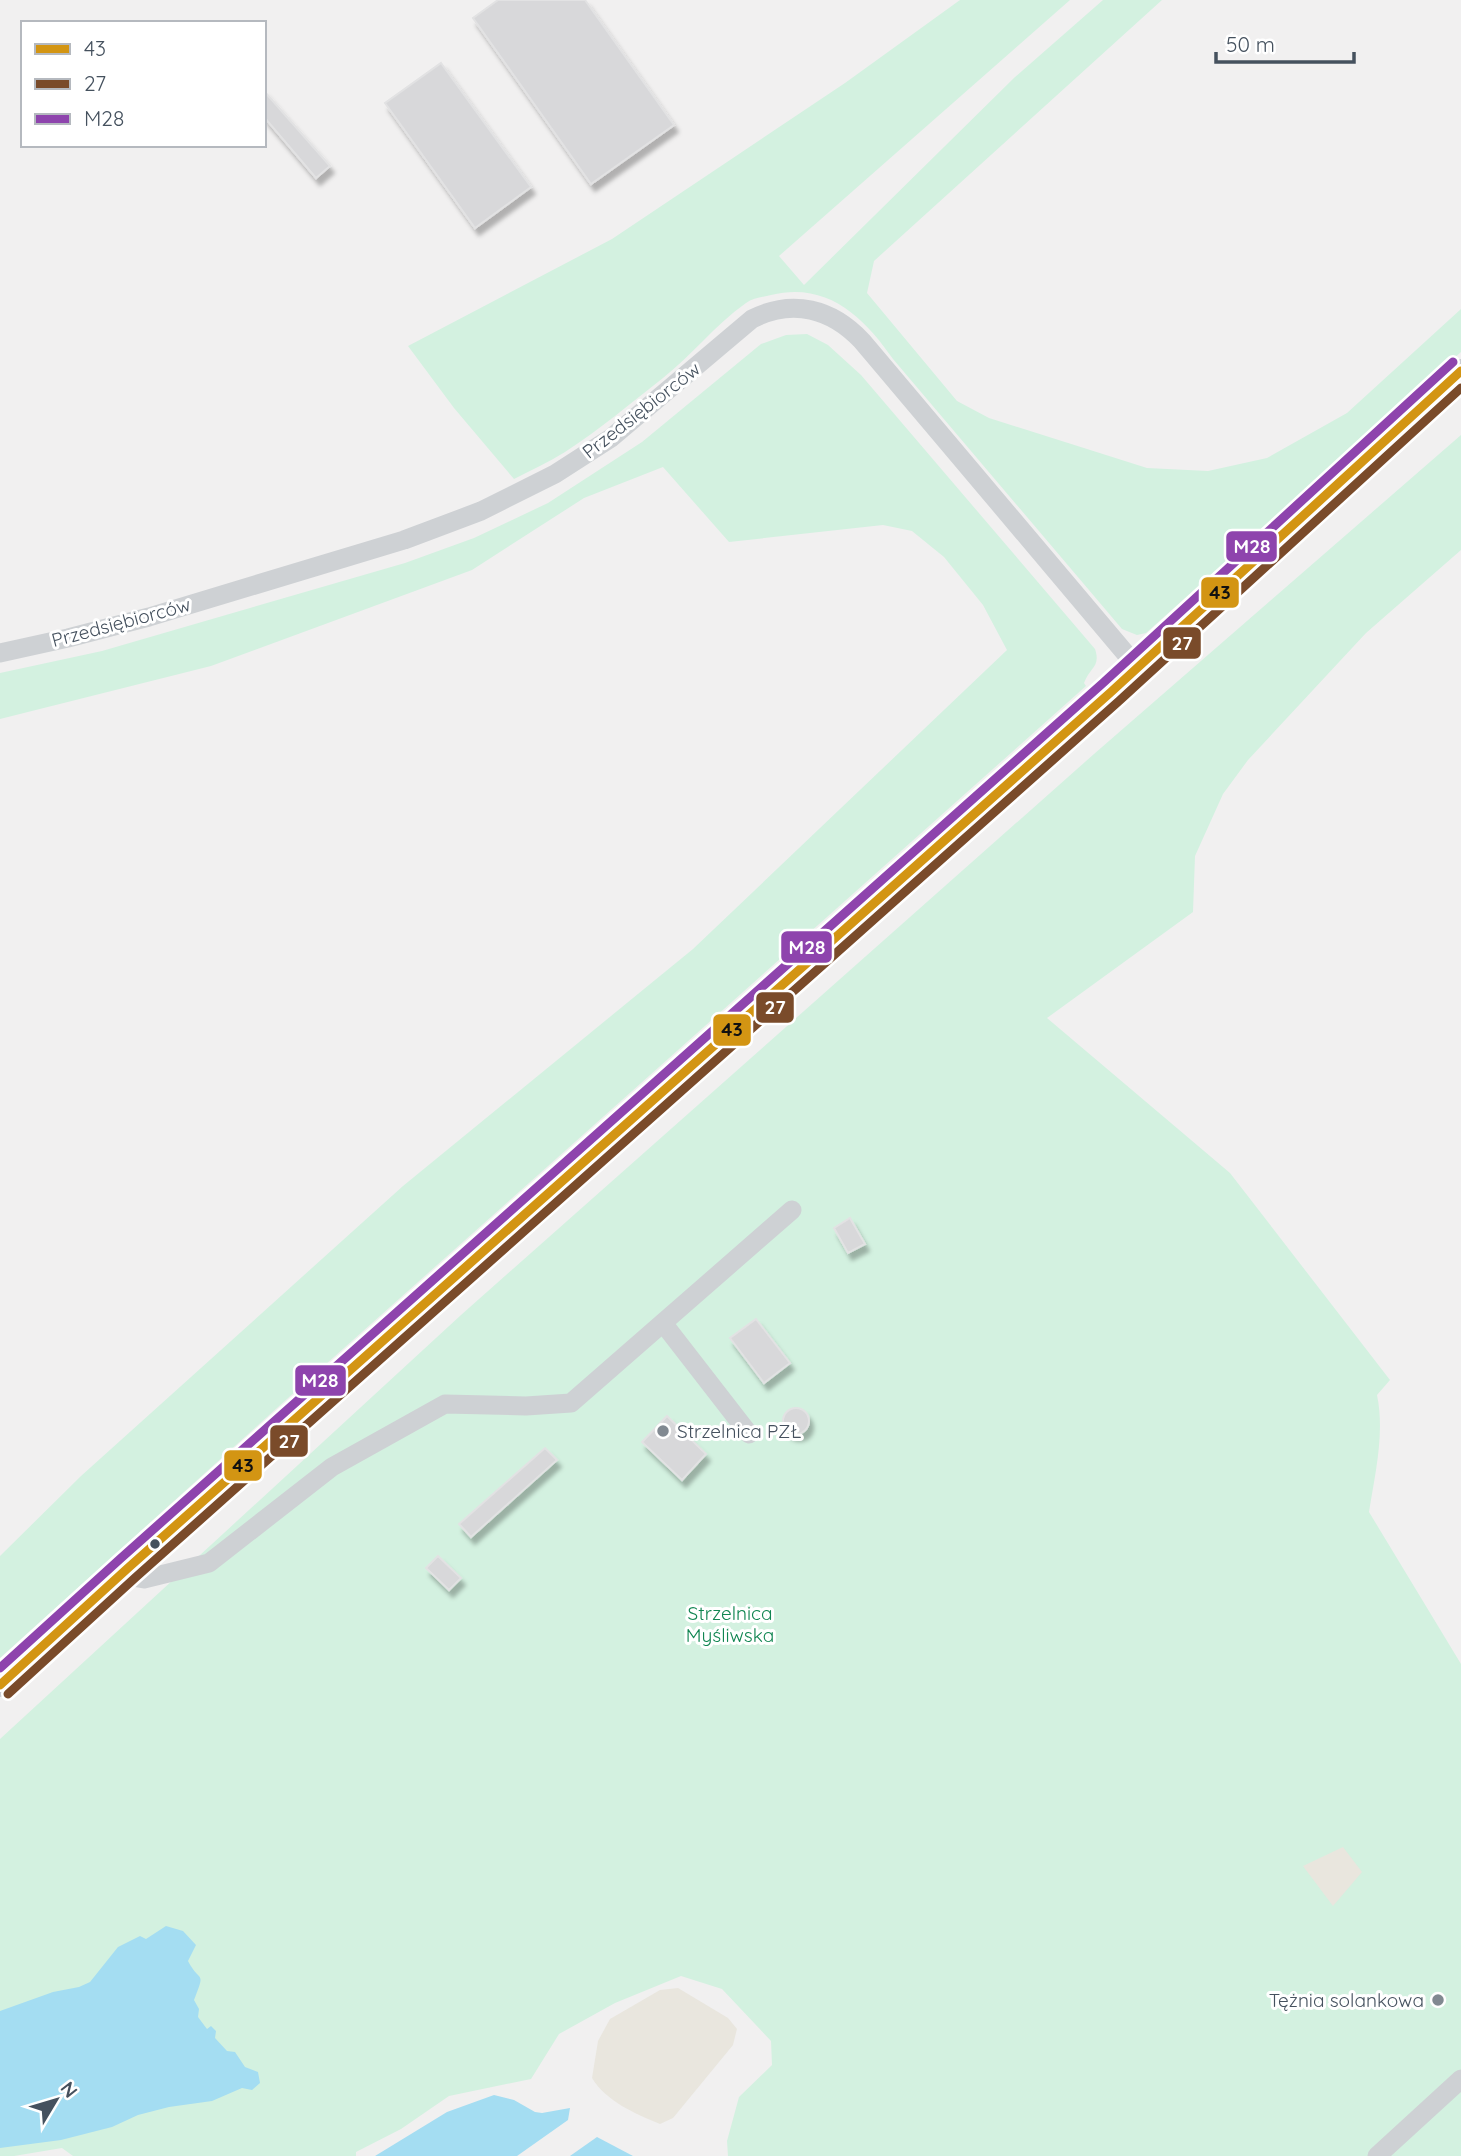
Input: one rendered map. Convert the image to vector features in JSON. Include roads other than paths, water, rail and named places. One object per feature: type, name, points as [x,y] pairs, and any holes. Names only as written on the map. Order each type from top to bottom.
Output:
[{"type":"main road","points":[[0,1685],[1137,667],[1461,371]]},
{"type":"street","name":"Przedsiębiorców","points":[[0,653],[149,617],[404,540],[481,511],[555,474],[611,438],[752,319],[772,310],[798,308],[829,315],[857,336],[1137,667]]},
{"type":"street","points":[[120,1575],[144,1579],[209,1563],[332,1467],[445,1404],[526,1406],[571,1403],[792,1210]]},
{"type":"street","points":[[663,1323],[749,1434]]},
{"type":"street","points":[[1377,2156],[1461,2080]]},
{"type":"water","points":[[166,1926],[183,1931],[196,1945],[188,1961],[201,1980],[194,2000],[199,2009],[198,2017],[207,2029],[211,2026],[216,2031],[215,2038],[227,2051],[235,2052],[245,2067],[258,2072],[260,2083],[252,2090],[242,2088],[212,2101],[138,2115],[112,2127],[61,2140],[0,2148],[0,2011],[90,1982],[118,1947],[140,1936],[146,1939]]},
{"type":"water","points":[[494,2095],[514,2100],[535,2112],[570,2108],[568,2120],[517,2156],[375,2156],[447,2112]]},
{"type":"water","points":[[597,2137],[633,2156],[570,2156]]},
{"type":"place","name":"Strzelnica PZŁ","points":[[663,1431]]},
{"type":"place","name":"Tężnia solankowa","points":[[1438,2000]]},
{"type":"park label","name":"Strzelnica Myśliwska","points":[[730,1624]]}]
